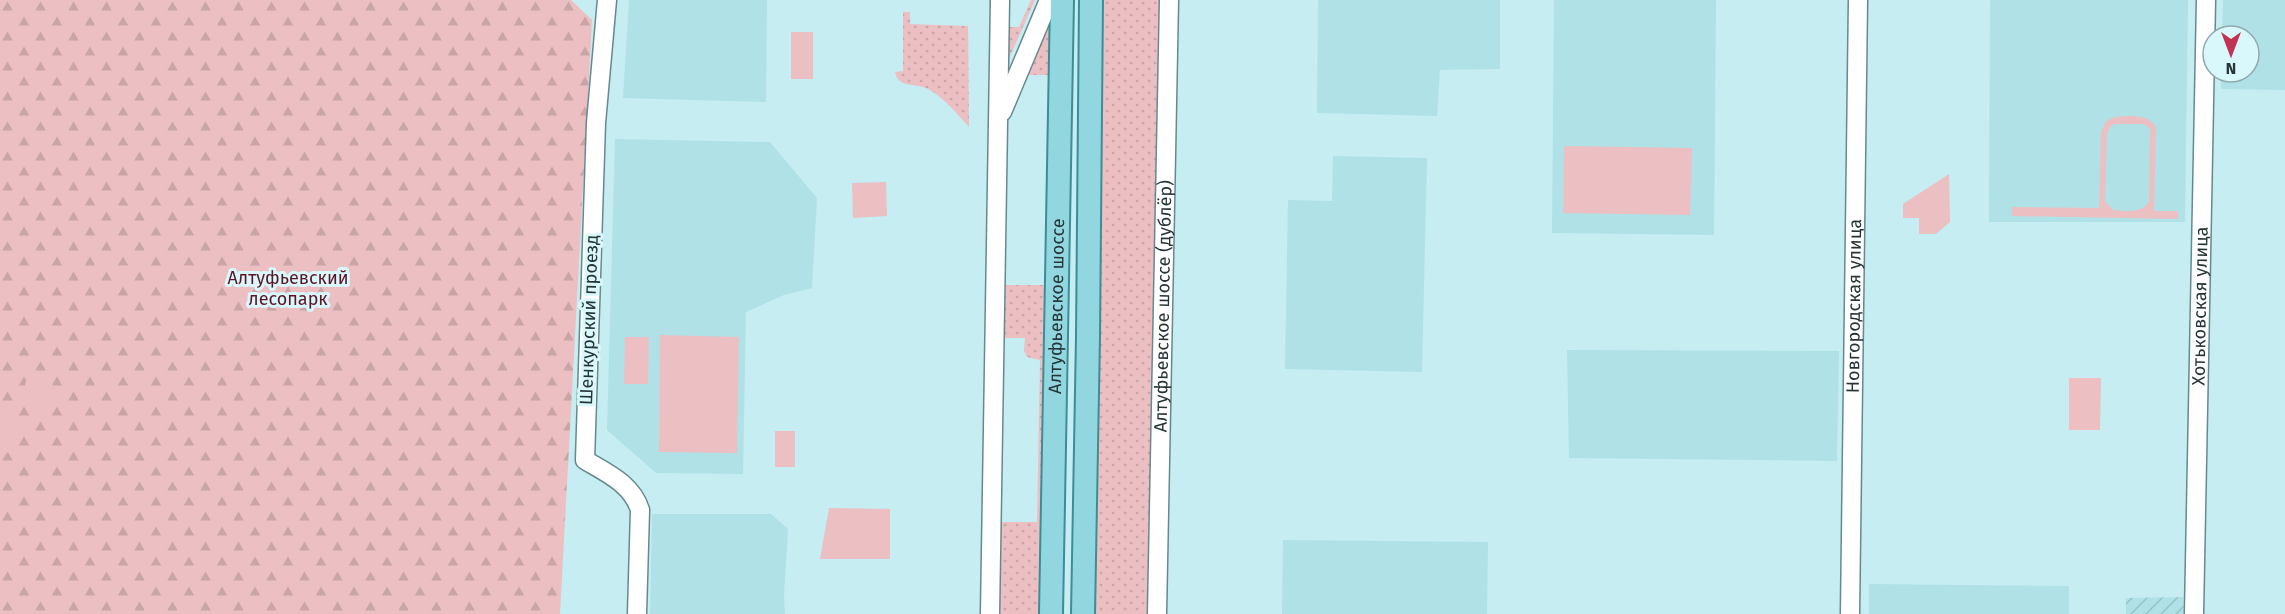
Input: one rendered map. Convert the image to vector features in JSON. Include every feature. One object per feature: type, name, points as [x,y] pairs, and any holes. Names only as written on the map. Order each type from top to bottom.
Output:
[{"type":"main road","name":"Алтуфьевское шоссе","points":[[1051,614],[1062,0]]},
{"type":"main road","name":"Алтуфьевское шоссе","points":[[1083,614],[1091,0]]},
{"type":"street","name":"Шенкурский проезд","points":[[607,0],[596,123],[585,460],[617,479],[637,501],[640,510],[637,614]]},
{"type":"street","points":[[990,614],[1000,0]]},
{"type":"street","points":[[998,123],[1049,0]]},
{"type":"street","name":"Алтуфьевское шоссе (дублёр)","points":[[1157,614],[1169,0]]},
{"type":"street","name":"Новгородская улица","points":[[1850,614],[1858,0]]},
{"type":"street","name":"Хотьковская улица","points":[[2194,614],[2206,0]]},
{"type":"shaded area","points":[[629,0],[767,0],[766,102],[623,98]]},
{"type":"shaded area","points":[[1318,0],[1500,0],[1500,69],[1440,70],[1437,116],[1317,113]]},
{"type":"shaded area","points":[[1554,0],[1716,0],[1714,235],[1552,233]]},
{"type":"shaded area","points":[[1990,0],[2188,0],[2185,222],[1989,222]]},
{"type":"shaded area","points":[[2223,0],[2285,0],[2285,90],[2221,89],[2221,84],[2261,84],[2261,24],[2222,24]]},
{"type":"shaded area","points":[[615,139],[770,142],[817,198],[812,288],[784,295],[746,312],[743,474],[656,473],[607,430]]},
{"type":"shaded area","points":[[1333,156],[1427,158],[1422,372],[1285,369],[1288,200],[1332,201]]},
{"type":"shaded area","points":[[1567,350],[1839,351],[1837,461],[1569,458]]},
{"type":"shaded area","points":[[652,514],[771,514],[788,529],[785,614],[650,614]]},
{"type":"shaded area","points":[[1283,540],[1488,542],[1487,614],[1282,614]]},
{"type":"shaded area","points":[[1869,584],[2069,586],[2069,614],[1869,614]]},
{"type":"shaded area","points":[[2183,597],[2184,614],[2126,614],[2126,598]]},
{"type":"green space","name":"Алтуфьевский лесопарк","points":[[0,0],[571,0],[592,20],[560,614],[0,614]]},
{"type":"green space","points":[[1031,0],[1035,0],[1007,63],[1008,27],[1019,27]]},
{"type":"green space","points":[[1103,0],[1162,0],[1153,614],[1094,614]]},
{"type":"green space","points":[[1054,8],[1043,614],[998,614],[999,522],[1037,522],[1040,360],[1027,357],[1024,351],[1025,338],[1002,338],[1003,285],[1047,285],[1051,75],[1028,75],[1006,123]]},
{"type":"green space","points":[[903,12],[910,12],[910,24],[968,26],[969,127],[949,105],[932,91],[899,81],[895,72],[903,71]]},
{"type":"green space","points":[[791,32],[813,32],[813,79],[791,79]]},
{"type":"green space","points":[[2137,116],[2148,119],[2156,127],[2154,211],[2178,211],[2178,219],[2012,216],[2012,207],[2099,208],[2101,132],[2106,121],[2115,117]],"holes":[[[2115,124],[2143,124],[2150,128],[2149,201],[2138,210],[2113,210],[2105,201],[2107,133]]]},
{"type":"green space","points":[[1564,146],[1692,148],[1690,215],[1563,213]]},
{"type":"green space","points":[[1949,174],[1950,222],[1936,234],[1919,234],[1919,218],[1903,218],[1903,204]]},
{"type":"green space","points":[[886,182],[887,216],[853,218],[852,183]]},
{"type":"green space","points":[[660,335],[739,337],[737,453],[659,452]]},
{"type":"green space","points":[[625,337],[649,337],[648,384],[624,384]]},
{"type":"green space","points":[[27,377],[53,383],[47,409],[21,402]]},
{"type":"green space","points":[[2069,378],[2101,378],[2100,430],[2069,430]]},
{"type":"green space","points":[[0,416],[18,422],[8,453],[0,450]]},
{"type":"green space","points":[[775,431],[795,431],[795,467],[775,467]]},
{"type":"green space","points":[[829,508],[890,509],[890,559],[820,559]]}]
